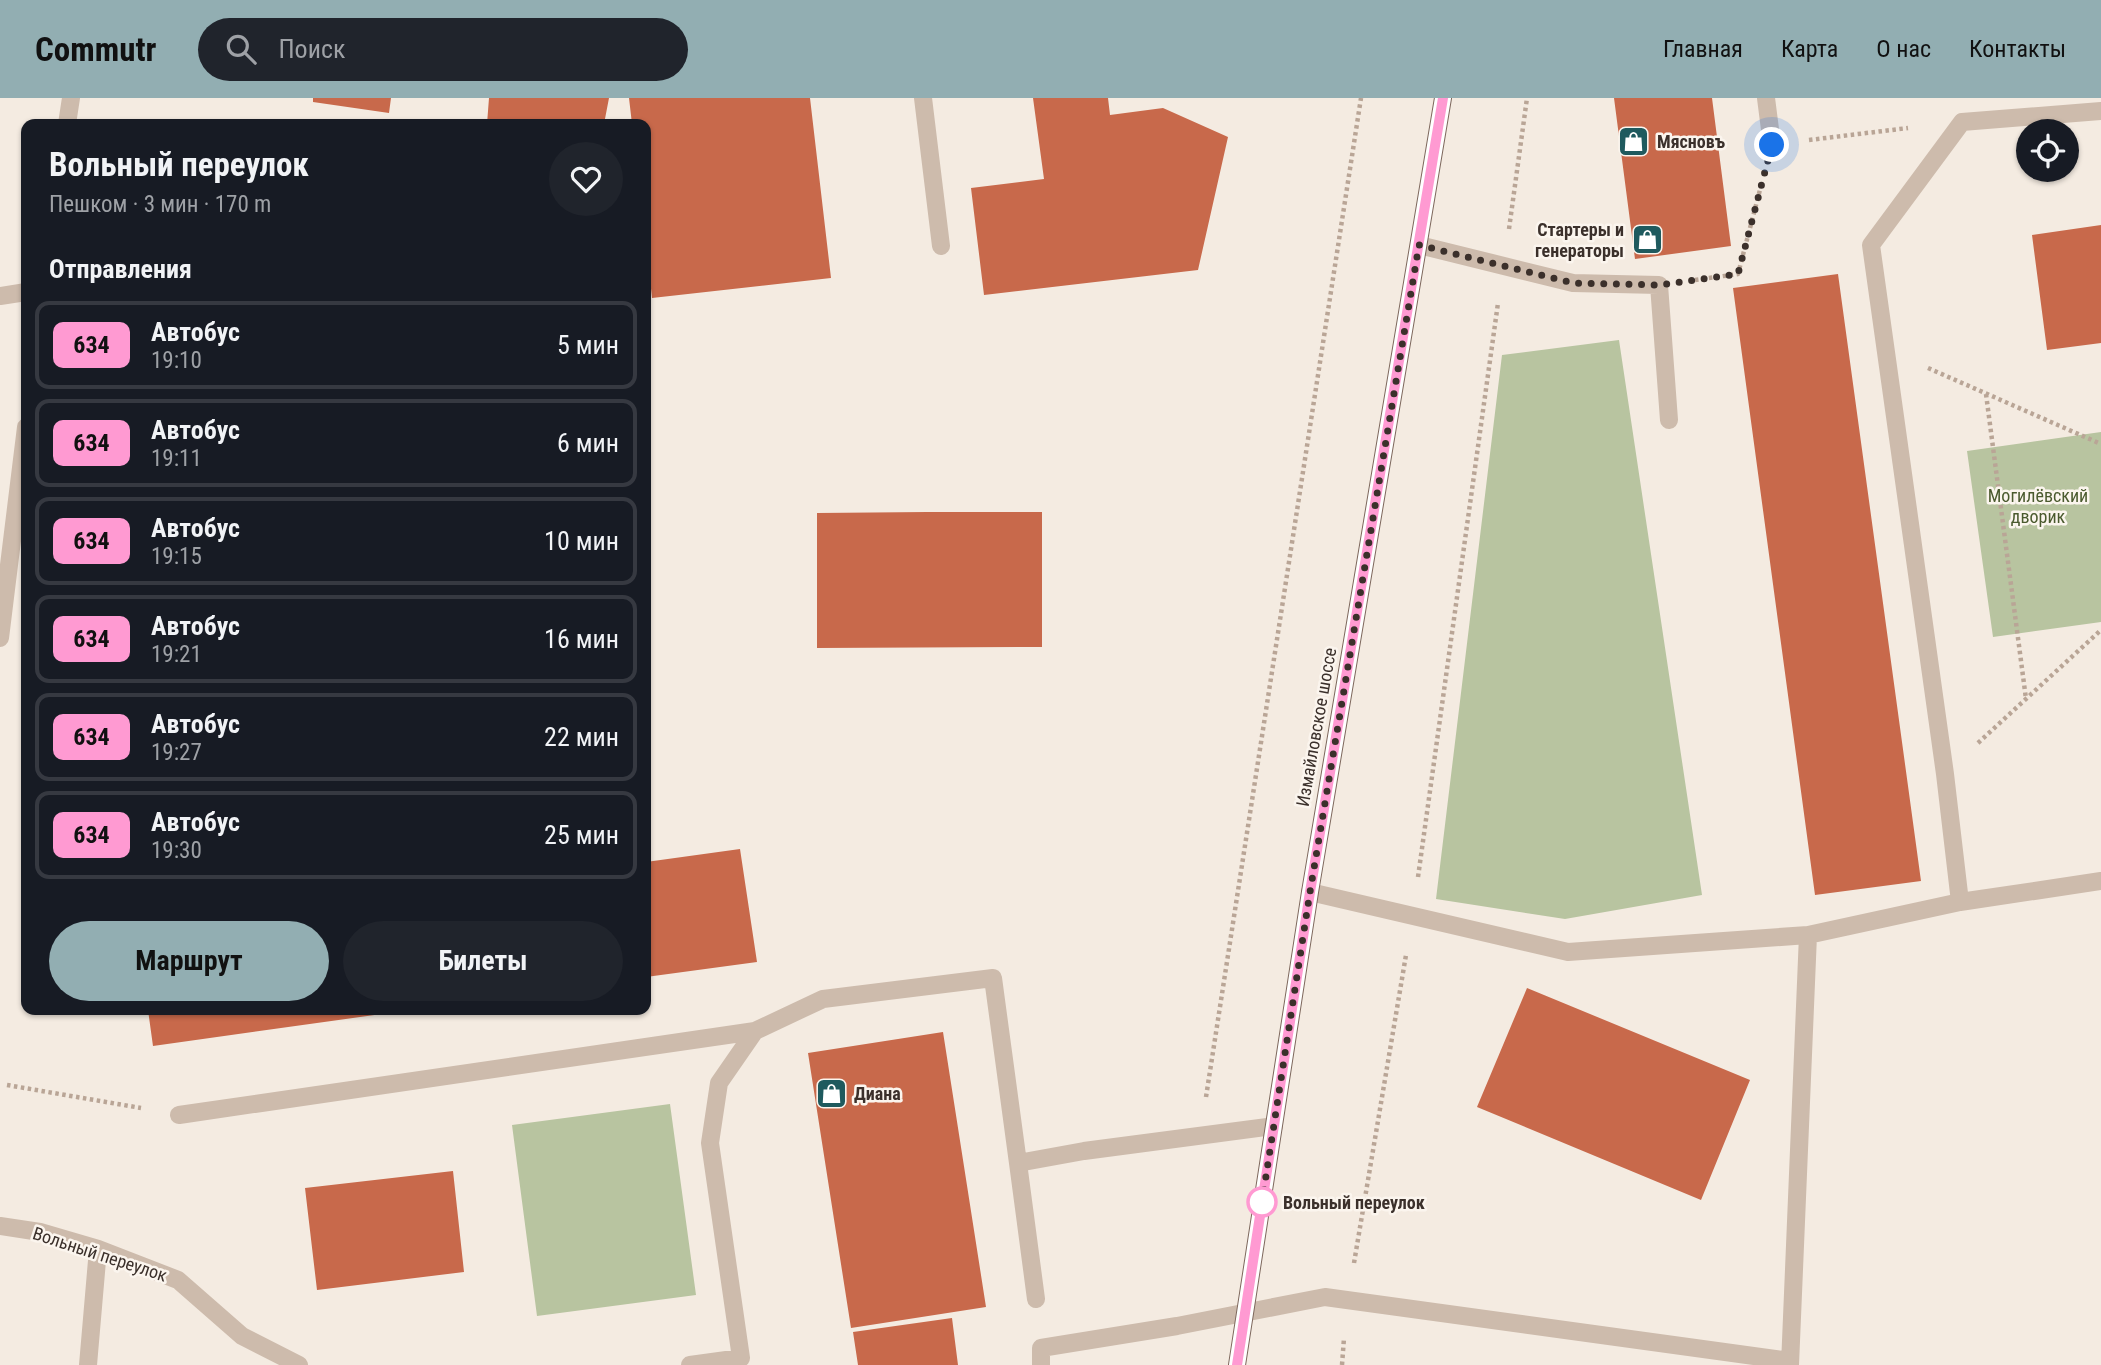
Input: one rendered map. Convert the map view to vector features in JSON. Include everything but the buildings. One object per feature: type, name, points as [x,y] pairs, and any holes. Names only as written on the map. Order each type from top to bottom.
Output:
[{"type":"main road","name":"Измайловское шоссе","points":[[1237,1365],[1310,892],[1443,98]]},
{"type":"street","points":[[68,119],[71,98]]},
{"type":"street","points":[[923,98],[941,246]]},
{"type":"street","points":[[1766,98],[1772,145]]},
{"type":"street","points":[[1960,902],[1945,774],[1871,245],[1962,122],[2101,110]]},
{"type":"street","points":[[1419,245],[1573,283],[1659,285],[1669,419]]},
{"type":"street","points":[[0,296],[21,293]]},
{"type":"street","points":[[0,638],[21,468]]},
{"type":"street","points":[[1310,892],[1568,952],[1808,935],[1960,902],[2101,881]]},
{"type":"street","points":[[1041,1365],[1041,1348],[1167,1328],[1325,1297],[1790,1363],[1808,935]]},
{"type":"street","points":[[180,1115],[755,1031],[823,999],[993,978],[1036,1299]]},
{"type":"street","points":[[690,1365],[741,1358],[710,1143],[719,1083],[755,1031]]},
{"type":"street","points":[[1018,1163],[1084,1151],[1274,1126]]},
{"type":"street","name":"Вольный переулок","points":[[0,1226],[40,1231],[98,1249],[178,1280],[242,1336],[299,1365]]},
{"type":"street","points":[[88,1365],[98,1249]]},
{"type":"path","points":[[1200,1136],[1361,98]]},
{"type":"path","points":[[1342,1365],[1347,1300],[1413,916],[1527,98]]},
{"type":"path","points":[[1659,285],[1738,274],[1772,145],[1962,122]]},
{"type":"path","points":[[1885,350],[2101,444]]},
{"type":"path","points":[[1986,394],[2026,699]]},
{"type":"path","points":[[1945,774],[2101,630]]},
{"type":"path","points":[[7,1085],[180,1115]]},
{"type":"green space","points":[[1619,340],[1702,895],[1565,919],[1436,899],[1502,355]]},
{"type":"green space","name":"Могилёвский дворик","points":[[2101,432],[2101,622],[1993,637],[1967,451]]},
{"type":"green space","points":[[670,1104],[696,1295],[537,1316],[512,1125]]},
{"type":"bus line","name":"634","points":[[1237,1365],[1310,892],[1443,98]]},
{"type":"place","name":"Мясновъ","points":[[1634,141]]},
{"type":"place","name":"Стартеры и генераторы","points":[[1647,239]]},
{"type":"place","name":"Диана","points":[[831,1093]]},
{"type":"place","name":"Вольный переулок","points":[[1262,1202]]},
{"type":"route","points":[[1262,1202],[1310,892],[1419,245],[1573,283],[1659,285],[1738,274],[1772,145]]}]
